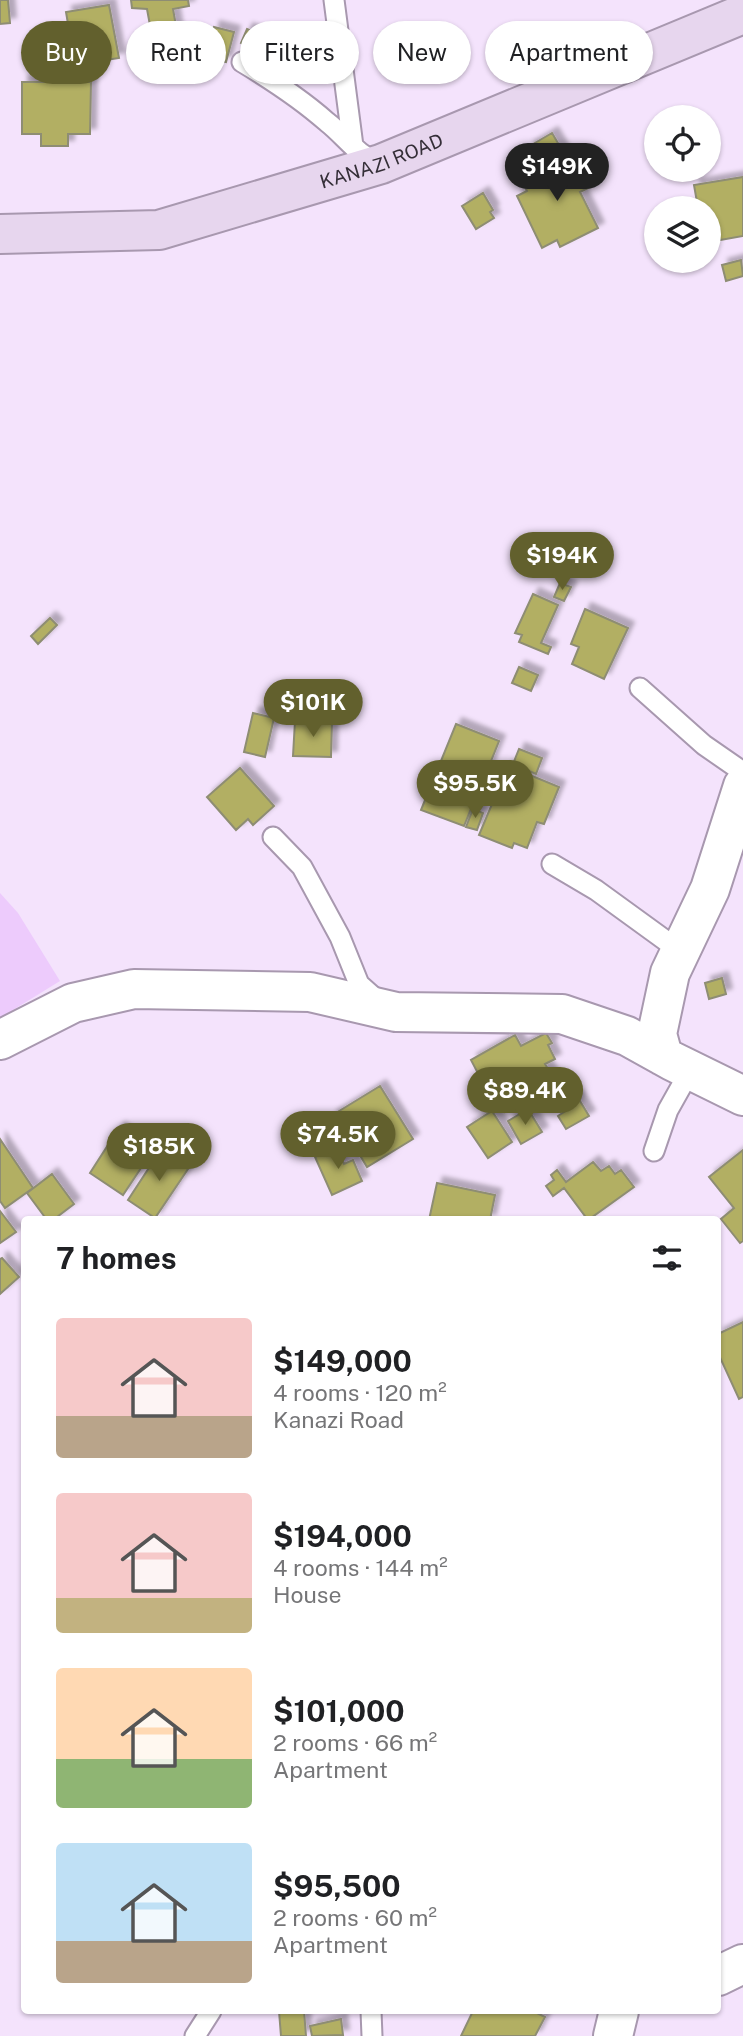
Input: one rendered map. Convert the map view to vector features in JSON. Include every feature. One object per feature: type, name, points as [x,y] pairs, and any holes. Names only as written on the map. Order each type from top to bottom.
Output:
[{"type":"main road","name":"KANAZI ROAD","points":[[0,234],[159,230],[743,14]]},
{"type":"street","points":[[677,1063],[657,1034],[662,1003],[670,973],[710,889],[743,786]]},
{"type":"street","points":[[0,1040],[73,1003],[134,989],[310,992],[397,1012],[562,1014],[627,1036],[743,1096]]},
{"type":"street","points":[[721,1975],[743,1964]]},
{"type":"street","points":[[613,2036],[618,2014]]},
{"type":"lane","points":[[334,0],[367,155]]},
{"type":"lane","points":[[736,0],[743,14]]},
{"type":"lane","points":[[280,84],[367,155]]},
{"type":"lane","points":[[640,688],[704,745],[743,772]]},
{"type":"lane","points":[[273,837],[302,867],[340,937],[359,984],[389,1010]]},
{"type":"lane","points":[[552,864],[596,890],[680,951]]},
{"type":"lane","points":[[654,1151],[668,1110],[677,1063]]},
{"type":"lane","points":[[195,2036],[209,2014]]},
{"type":"lane","points":[[371,2014],[372,2036]]},
{"type":"shaded area","points":[[0,893],[18,913],[60,981],[0,1018]]},
{"type":"building","points":[[0,0],[8,0],[10,23],[0,24]]},
{"type":"building","points":[[131,0],[188,0],[189,6],[173,9],[175,21],[149,21],[147,9],[132,8]]},
{"type":"building","points":[[109,5],[119,58],[112,59],[112,21],[68,21],[66,12]]},
{"type":"building","points":[[226,30],[234,32],[226,62]]},
{"type":"building","points":[[22,84],[91,84],[90,134],[68,134],[68,146],[41,146],[41,134],[22,134]]},
{"type":"building","points":[[552,133],[565,155],[541,169],[528,147]]},
{"type":"building","points":[[575,155],[590,187],[580,192],[598,228],[560,247],[557,240],[542,248],[517,196],[527,191],[519,174],[536,166],[538,173]]},
{"type":"building","points":[[743,177],[743,236],[721,240],[721,196],[696,196],[694,185]]},
{"type":"building","points":[[483,193],[493,210],[490,212],[494,218],[476,229],[462,206]]},
{"type":"building","points":[[741,260],[743,276],[726,281],[722,265]]},
{"type":"building","points":[[560,583],[571,587],[564,601],[554,597]]},
{"type":"building","points":[[533,594],[558,605],[541,643],[551,647],[548,654],[519,642],[522,635],[515,633]]},
{"type":"building","points":[[585,609],[628,628],[604,679],[572,664],[579,647],[571,644]]},
{"type":"building","points":[[50,618],[57,625],[38,644],[31,636]]},
{"type":"building","points":[[519,667],[538,675],[531,691],[512,683]]},
{"type":"building","points":[[253,713],[274,718],[265,757],[244,752]]},
{"type":"building","points":[[295,721],[332,722],[331,757],[293,756]]},
{"type":"building","points":[[456,724],[499,741],[487,771],[471,765],[458,794],[474,801],[464,826],[421,810]]},
{"type":"building","points":[[519,749],[542,758],[536,774],[513,764]]},
{"type":"building","points":[[508,766],[559,787],[544,824],[537,822],[527,848],[514,843],[512,848],[479,835]]},
{"type":"building","points":[[240,768],[274,806],[253,825],[248,819],[236,830],[207,797]]},
{"type":"building","points":[[473,809],[483,813],[477,830],[466,827]]},
{"type":"building","points":[[722,978],[726,994],[709,999],[705,983]]},
{"type":"building","points":[[546,1033],[552,1043],[548,1045],[555,1059],[545,1064],[553,1077],[546,1081],[553,1093],[532,1105],[528,1098],[505,1112],[488,1080],[483,1083],[471,1060],[515,1035],[521,1046]]},
{"type":"building","points":[[380,1086],[413,1139],[367,1167],[349,1137],[345,1139],[331,1116]]},
{"type":"building","points":[[577,1096],[589,1116],[566,1129],[558,1116],[567,1110],[563,1104]]},
{"type":"building","points":[[528,1109],[542,1132],[521,1144],[508,1121]]},
{"type":"building","points":[[492,1111],[512,1142],[488,1158],[467,1127]]},
{"type":"building","points":[[119,1128],[153,1150],[123,1195],[90,1173]]},
{"type":"building","points":[[0,1139],[33,1188],[5,1208],[0,1201]]},
{"type":"building","points":[[336,1147],[344,1164],[353,1160],[362,1181],[332,1195],[315,1157]]},
{"type":"building","points":[[162,1148],[190,1166],[156,1216],[152,1216],[128,1200]]},
{"type":"building","points":[[743,1150],[743,1241],[740,1243],[721,1219],[734,1208],[709,1177]]},
{"type":"building","points":[[593,1162],[601,1171],[609,1166],[615,1174],[621,1170],[634,1187],[594,1216],[585,1216],[564,1188],[553,1196],[546,1186],[554,1180],[551,1175],[557,1170],[566,1182]]},
{"type":"building","points":[[52,1174],[74,1204],[58,1216],[44,1216],[27,1193]]},
{"type":"building","points":[[437,1183],[495,1195],[491,1216],[430,1216]]},
{"type":"building","points":[[0,1211],[16,1232],[0,1243]]},
{"type":"building","points":[[2,1258],[19,1277],[0,1294],[0,1259]]},
{"type":"building","points":[[743,1322],[743,1397],[739,1399],[721,1360],[721,1333]]},
{"type":"building","points":[[279,2014],[304,2014],[306,2036],[281,2036]]},
{"type":"building","points":[[472,2014],[539,2014],[545,2017],[535,2036],[461,2036]]},
{"type":"building","points":[[341,2019],[343,2035],[312,2036],[310,2026]]}]
